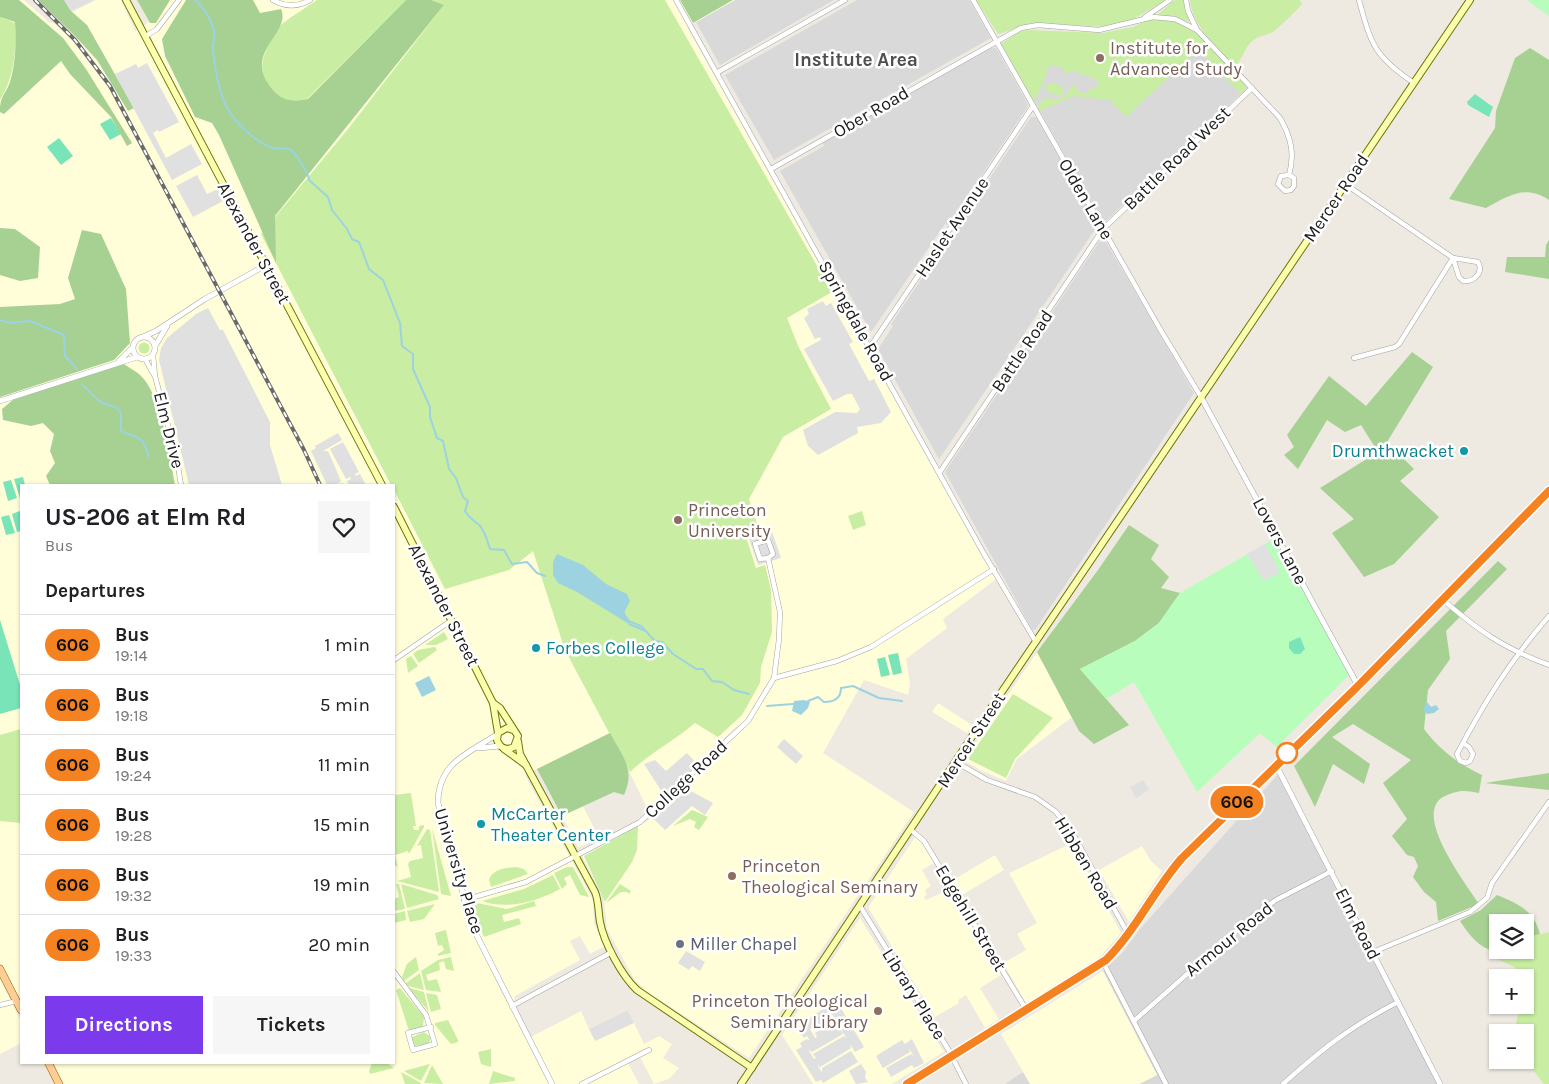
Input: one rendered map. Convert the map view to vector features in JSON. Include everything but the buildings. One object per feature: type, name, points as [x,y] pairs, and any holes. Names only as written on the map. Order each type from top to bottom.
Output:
[{"type":"highway","points":[[908,1084],[1103,962],[1128,934],[1172,870],[1276,764],[1358,686],[1549,491]]},
{"type":"main road","name":"Alexander Street","points":[[126,0],[381,484]]},
{"type":"main road","name":"Mercer Road","points":[[1202,397],[1470,0]]},
{"type":"main road","name":"Mercer Street","points":[[741,1084],[1202,397]]},
{"type":"main road","name":"Alexander Street","points":[[395,509],[493,703],[498,733]]},
{"type":"main road","name":"Alexander Street","points":[[493,703],[500,708],[513,730]]},
{"type":"main road","points":[[527,766],[502,747],[497,740],[498,733],[504,728],[513,730],[518,736],[520,754],[527,766],[576,856],[598,901],[600,923],[624,976],[637,990],[752,1068]]},
{"type":"main road","points":[[502,747],[510,748],[518,741]]},
{"type":"main road","points":[[0,969],[20,1008]]},
{"type":"main road","points":[[49,1064],[59,1084]]},
{"type":"street","points":[[273,0],[287,5],[298,5],[310,0]]},
{"type":"street","name":"Springdale Road","points":[[676,0],[718,72],[984,554],[1036,642]]},
{"type":"street","points":[[718,72],[845,0]]},
{"type":"street","name":"Olden Lane","points":[[972,0],[1160,329],[1202,397]]},
{"type":"street","points":[[1136,21],[1170,0]]},
{"type":"street","points":[[1186,0],[1188,11],[1197,30]]},
{"type":"street","points":[[1366,0],[1359,1],[1377,52],[1391,68],[1414,83]]},
{"type":"street","points":[[146,36],[157,29],[178,1]]},
{"type":"street","points":[[1136,21],[1153,17],[1165,17],[1186,23],[1197,30],[1280,118],[1286,128],[1292,155],[1289,175]]},
{"type":"street","name":"Ober Road","points":[[771,169],[996,41],[1029,26],[1099,30],[1136,21]]},
{"type":"street","name":"Battle Road West","points":[[1104,230],[1252,88]]},
{"type":"street","name":"Haslet Avenue","points":[[870,347],[1032,106]]},
{"type":"street","points":[[1345,184],[1453,258],[1476,261],[1480,267],[1479,272],[1471,280],[1463,281],[1459,277],[1453,258]]},
{"type":"street","name":"Battle Road","points":[[940,472],[1104,230]]},
{"type":"street","points":[[1354,358],[1395,348],[1399,344],[1453,258]]},
{"type":"street","points":[[117,363],[132,348],[136,339],[171,322],[205,298],[266,266]]},
{"type":"street","points":[[0,401],[137,357],[145,359],[153,355],[158,337],[171,322]]},
{"type":"street","points":[[145,336],[151,339],[155,346]]},
{"type":"street","points":[[132,348],[137,357]]},
{"type":"street","name":"Elm Drive","points":[[153,355],[155,376],[177,460],[181,484]]},
{"type":"street","name":"Elm Drive","points":[[145,359],[155,376]]},
{"type":"street","name":"Lovers Lane","points":[[1202,397],[1358,686]]},
{"type":"street","name":"College Road","points":[[768,540],[773,554],[768,558],[760,559],[755,544],[768,540]]},
{"type":"street","name":"College Road","points":[[464,900],[526,882],[629,828],[649,815],[748,721],[774,678],[780,612],[768,558]]},
{"type":"street","points":[[774,678],[837,661],[870,647],[994,569]]},
{"type":"street","points":[[1442,599],[1480,631],[1517,653],[1549,665]]},
{"type":"street","points":[[1463,743],[1474,754],[1470,762],[1466,763],[1458,758],[1463,743],[1492,690],[1517,653],[1549,616]]},
{"type":"street","points":[[395,659],[452,620]]},
{"type":"street","name":"University Place","points":[[498,733],[476,749],[463,755],[449,767],[442,779],[438,793],[442,820],[472,926],[552,1084]]},
{"type":"street","name":"University Place","points":[[476,749],[502,747]]},
{"type":"street","name":"Hibben Road","points":[[956,762],[987,780],[1035,797],[1055,811],[1070,830],[1128,934]]},
{"type":"street","name":"Elm Road","points":[[1276,764],[1440,1084]]},
{"type":"street","points":[[1373,952],[1470,912],[1483,903],[1492,883],[1549,802]]},
{"type":"street","name":"Edgehill Street","points":[[911,830],[924,841],[1027,1010]]},
{"type":"street","name":"Armour Road","points":[[1135,1020],[1253,916],[1276,900],[1332,871]]},
{"type":"street","name":"Library Place","points":[[860,906],[966,1084]]},
{"type":"street","points":[[512,1006],[612,952]]},
{"type":"street","points":[[1103,962],[1135,1020],[1166,1084]]},
{"type":"street","points":[[395,973],[426,1015],[431,1027],[435,1044],[413,1050],[408,1034],[431,1027]]},
{"type":"street","points":[[0,1005],[17,1001]]},
{"type":"street","points":[[1284,1084],[1338,1037],[1368,1017],[1398,1002]]},
{"type":"street","points":[[582,1084],[649,1050]]},
{"type":"shaded area","name":"Princeton University","points":[[0,0],[24,0],[50,23],[96,0],[121,0],[135,31],[149,22],[137,0],[735,0],[687,27],[981,554],[999,577],[943,619],[947,628],[906,659],[910,684],[908,695],[864,680],[823,753],[914,812],[749,1058],[646,991],[634,979],[607,929],[603,896],[582,856],[647,821],[748,724],[746,722],[736,727],[648,810],[610,733],[525,775],[590,894],[593,901],[594,923],[605,946],[590,954],[580,936],[570,941],[580,960],[515,996],[513,1006],[529,1038],[581,1011],[589,1029],[628,1010],[644,1044],[659,1036],[672,1044],[663,1058],[679,1068],[669,1079],[654,1084],[639,1055],[627,1061],[639,1084],[64,1084],[54,1064],[395,1064],[395,484],[20,484],[20,1001],[0,963]]},
{"type":"shaded area","points":[[64,0],[94,0],[71,11]]},
{"type":"shaded area","points":[[735,0],[834,0],[720,65],[696,22]]},
{"type":"shaded area","points":[[857,0],[969,0],[991,38],[774,160],[725,75]]},
{"type":"shaded area","points":[[1186,36],[1237,89],[1244,83],[1247,88],[1106,221],[1102,220],[1005,50],[1007,46]]},
{"type":"shaded area","points":[[991,47],[996,48],[1028,104],[1027,108],[948,225],[945,224],[871,332],[780,171],[824,146],[823,143]]},
{"type":"shaded area","points":[[147,63],[179,122],[153,133],[166,158],[191,144],[202,164],[172,180],[115,74],[136,64],[138,68]]},
{"type":"shaded area","points":[[1031,117],[1036,117],[1098,225],[939,459],[878,349],[893,326],[891,324]]},
{"type":"shaded area","points":[[197,175],[207,194],[218,189],[223,201],[193,217],[176,186]]},
{"type":"shaded area","points":[[1101,239],[1105,240],[1194,393],[1035,630],[1032,629],[945,472]]},
{"type":"shaded area","points":[[823,301],[826,306],[831,303],[853,342],[849,344],[869,381],[874,379],[891,412],[881,423],[857,427],[858,433],[818,455],[808,446],[803,430],[835,412],[857,413],[860,409],[852,394],[847,394],[833,401],[804,349],[821,340],[820,337],[815,339],[804,318],[809,314],[807,309]]},
{"type":"shaded area","points":[[208,308],[220,330],[223,330],[270,422],[270,445],[282,484],[189,484],[159,360],[161,348],[167,338],[196,314]]},
{"type":"shaded area","points":[[338,433],[342,440],[323,451],[328,451],[341,481],[337,484],[327,484],[311,451],[316,448],[315,446]]},
{"type":"shaded area","points":[[343,442],[359,472],[355,476],[360,474],[365,484],[348,484],[347,481],[351,479],[350,477],[346,479],[330,449]]},
{"type":"shaded area","points":[[772,532],[781,558],[758,565],[749,539]]},
{"type":"shaded area","points":[[1265,544],[1280,572],[1264,581],[1247,554]]},
{"type":"shaded area","points":[[1037,652],[1072,717],[1017,759],[1006,781],[980,770],[965,761],[965,758]]},
{"type":"shaded area","points":[[938,703],[972,725],[967,733],[932,712]]},
{"type":"shaded area","points":[[784,739],[803,756],[796,764],[777,747]]},
{"type":"shaded area","points":[[687,753],[697,764],[664,795],[644,764],[655,760],[666,771]]},
{"type":"shaded area","points":[[1281,771],[1438,1084],[1139,1084],[1157,1075],[1103,971],[1123,952],[1140,929]]},
{"type":"shaded area","points":[[1143,780],[1149,790],[1136,798],[1130,787]]},
{"type":"shaded area","points":[[687,789],[713,803],[705,815],[692,806],[665,830],[654,819]]},
{"type":"shaded area","points":[[583,806],[599,838],[578,847],[562,816]]},
{"type":"shaded area","name":"Princeton Theological Seminary","points":[[915,837],[921,841],[934,863],[922,870],[931,886],[925,890],[927,895],[924,897],[926,900],[950,889],[1001,975],[980,988],[999,1019],[985,1028],[966,995],[958,1000],[959,1003],[935,1017],[869,909],[869,906]]},
{"type":"shaded area","points":[[1072,843],[1121,933],[1100,957],[1026,1003],[1003,963],[1026,950],[1017,934],[1037,923],[1009,873]]},
{"type":"shaded area","points":[[1142,846],[1151,861],[1162,871],[1129,922],[1099,870]]},
{"type":"shaded area","name":"Princeton Theological Seminary","points":[[995,855],[1004,870],[962,895],[953,880]]},
{"type":"shaded area","name":"Princeton Theological Seminary","points":[[860,918],[944,1052],[892,1084],[813,1084],[782,1035]]},
{"type":"shaded area","points":[[686,951],[705,962],[700,971],[692,966],[689,970],[678,963]]},
{"type":"shaded area","points":[[1103,971],[1157,1075],[1139,1084],[1030,1084],[1001,1034]]},
{"type":"shaded area","points":[[0,979],[20,1019],[20,1044],[0,1054]]},
{"type":"shaded area","points":[[830,1005],[833,1009],[839,1005],[864,1047],[855,1052],[850,1044],[851,1048],[820,1067],[817,1064],[822,1073],[822,1068],[851,1051],[858,1062],[823,1083],[821,1080],[816,1082],[796,1050],[802,1047],[800,1043],[807,1039],[810,1041],[807,1036],[804,1038],[801,1034],[806,1031],[801,1023]],"holes":[[[833,1015],[838,1024],[836,1025],[834,1022],[815,1033],[817,1037],[815,1038],[810,1029],[812,1028],[814,1031],[833,1020],[831,1016]],[[841,1029],[847,1039],[844,1036],[813,1054],[816,1058],[814,1059],[808,1049],[812,1052],[843,1034]]]},
{"type":"shaded area","points":[[628,1010],[634,1023],[595,1041],[589,1029]]},
{"type":"shaded area","points":[[912,1039],[924,1063],[914,1068],[912,1065],[891,1077],[886,1068],[911,1054],[914,1057],[909,1048],[910,1052],[883,1068],[876,1056],[902,1040],[905,1044]]},
{"type":"shaded area","points":[[861,1064],[866,1072],[865,1077],[868,1082],[856,1084],[849,1071]]},
{"type":"shaded area","points":[[1023,1072],[1030,1084],[1005,1084]]},
{"type":"green space","points":[[0,0],[19,0],[63,38],[86,69],[132,143],[127,146],[111,117],[70,74],[61,61],[4,114],[0,112],[2,99],[12,75],[15,22],[0,17]]},
{"type":"green space","points":[[38,0],[64,0],[71,11],[87,25],[134,108],[128,111],[97,60]]},
{"type":"green space","points":[[137,0],[170,0],[156,23],[150,23]]},
{"type":"green space","points":[[186,0],[253,0],[260,13],[281,9],[280,27],[264,55],[262,65],[264,77],[273,90],[284,98],[293,100],[308,99],[406,0],[431,0],[444,5],[275,216],[276,263],[219,135],[212,123],[195,117],[165,56],[162,39]]},
{"type":"green space","points":[[317,0],[406,0],[307,99],[293,100],[284,98],[276,94],[267,83],[262,70],[264,57],[278,28]]},
{"type":"green space","points":[[431,0],[665,0],[832,292],[787,318],[799,348],[831,409],[783,437],[749,499],[760,533],[746,537],[756,568],[765,565],[771,590],[772,632],[761,667],[760,683],[742,715],[718,737],[695,723],[630,772],[565,650],[533,551],[509,570],[445,589],[395,492],[395,484],[390,484],[261,234],[348,129],[444,5]]},
{"type":"green space","points":[[680,0],[733,0],[693,23]]},
{"type":"green space","points":[[976,0],[1166,0],[1130,21],[1107,27],[1033,23],[998,34]]},
{"type":"green space","points":[[1175,0],[1184,0],[1189,22],[1177,17],[1157,15]]},
{"type":"green space","points":[[1190,0],[1300,0],[1302,4],[1277,29],[1251,42],[1235,66],[1201,28],[1192,10]]},
{"type":"green space","points":[[1527,0],[1549,0],[1549,16]]},
{"type":"green space","points":[[0,17],[15,23],[15,53],[12,72],[0,100]]},
{"type":"green space","points":[[1147,20],[1174,21],[1190,29],[1244,83],[1246,89],[1241,94],[1198,50],[1126,117],[1110,100],[1073,96],[1040,111],[1037,106],[1045,98],[1061,98],[1072,86],[1077,86],[1076,92],[1088,93],[1089,89],[1097,88],[1097,79],[1090,78],[1090,75],[1080,75],[1080,71],[1064,73],[1064,68],[1049,65],[1045,79],[1034,102],[1001,44],[1017,33],[1027,30],[1103,33],[1133,27]]},
{"type":"green space","points":[[1530,48],[1549,60],[1549,200],[1540,195],[1524,192],[1509,196],[1486,208],[1449,199],[1495,128],[1496,111],[1515,58]]},
{"type":"green space","points":[[1055,83],[1063,88],[1063,93],[1059,96],[1045,91],[1047,84]]},
{"type":"green space","points":[[1475,94],[1493,107],[1489,117],[1468,105],[1467,102]]},
{"type":"green space","points":[[111,118],[121,134],[110,140],[100,124]]},
{"type":"green space","points":[[59,138],[73,156],[61,165],[47,147]]},
{"type":"green space","points":[[0,228],[15,229],[40,247],[38,278],[20,281],[0,275]]},
{"type":"green space","points":[[82,230],[101,234],[126,289],[130,343],[114,360],[0,397],[0,307],[60,304],[75,299],[68,278]]},
{"type":"green space","points":[[1549,240],[1549,279],[1505,272],[1507,257],[1545,257],[1546,245]]},
{"type":"green space","points":[[144,342],[150,348],[144,354],[138,348]]},
{"type":"green space","points":[[1412,352],[1433,367],[1387,442],[1414,469],[1400,481],[1439,517],[1394,564],[1364,577],[1332,533],[1354,519],[1320,488],[1378,452],[1361,425],[1345,432],[1327,420],[1298,469],[1284,455],[1294,447],[1287,435],[1329,376],[1366,406]]},
{"type":"green space","points":[[124,364],[140,375],[154,396],[164,427],[175,484],[50,484],[46,476],[55,463],[50,451],[54,434],[43,423],[31,426],[3,420],[2,409],[14,399]]},
{"type":"green space","points":[[23,477],[25,484],[20,484],[20,498],[14,479]]},
{"type":"green space","points":[[11,480],[17,498],[8,501],[3,482]]},
{"type":"green space","points":[[20,511],[20,531],[17,532],[12,514]]},
{"type":"green space","points":[[862,511],[866,525],[853,530],[848,516]]},
{"type":"green space","points":[[9,515],[15,533],[6,535],[1,517]]},
{"type":"green space","points":[[1129,525],[1159,545],[1151,559],[1169,577],[1161,588],[1180,593],[1159,623],[1135,641],[1080,669],[1129,725],[1094,744],[1079,731],[1037,652]]},
{"type":"green space","points":[[1279,536],[1351,673],[1277,747],[1260,733],[1197,792],[1134,682],[1106,699],[1080,669],[1135,641],[1159,623],[1180,593]]},
{"type":"green space","points":[[1498,561],[1507,569],[1446,631],[1450,659],[1428,690],[1424,729],[1450,755],[1482,775],[1479,793],[1465,791],[1454,793],[1445,796],[1436,804],[1434,817],[1437,832],[1444,849],[1479,904],[1438,921],[1436,902],[1424,892],[1413,877],[1418,866],[1414,857],[1407,855],[1392,836],[1407,819],[1383,783],[1411,760],[1353,724],[1332,737],[1370,764],[1364,784],[1333,764],[1315,807],[1294,766]]},
{"type":"green space","points":[[0,620],[20,685],[20,708],[0,714]]},
{"type":"green space","points":[[444,632],[448,639],[436,645],[425,645]]},
{"type":"green space","points":[[1300,637],[1305,649],[1300,654],[1294,654],[1289,648],[1289,642]]},
{"type":"green space","points":[[435,647],[437,650],[419,663],[413,654],[418,650]]},
{"type":"green space","points":[[898,653],[902,673],[893,675],[888,655]]},
{"type":"green space","points":[[411,656],[418,666],[408,673],[406,659]]},
{"type":"green space","points":[[885,657],[890,675],[881,677],[877,659]]},
{"type":"green space","points":[[1013,694],[1053,718],[1015,759],[1006,778],[968,759]]},
{"type":"green space","points":[[20,729],[20,823],[0,821],[0,735]]},
{"type":"green space","points":[[610,733],[623,756],[628,770],[629,778],[624,795],[614,792],[562,816],[537,769]]},
{"type":"green space","points":[[1549,773],[1549,790],[1485,783]]},
{"type":"green space","points":[[411,793],[416,826],[413,826],[414,830],[419,830],[419,826],[424,825],[409,854],[408,851],[395,855],[395,795]]},
{"type":"green space","points":[[692,810],[708,817],[699,830],[694,827],[696,822],[690,819],[673,826]]},
{"type":"green space","points":[[638,826],[637,850],[632,862],[605,902],[584,856]]},
{"type":"green space","points":[[432,828],[451,896],[441,894]]},
{"type":"green space","points":[[427,829],[430,830],[439,892],[397,881],[411,877],[408,864],[410,861],[423,858],[421,845],[417,846]]},
{"type":"green space","points":[[395,855],[398,867],[395,866]]},
{"type":"green space","points":[[516,867],[524,869],[528,874],[491,887],[489,879],[494,873]]},
{"type":"green space","points":[[567,867],[573,867],[589,897],[580,895],[570,875],[564,878],[567,884],[562,889],[554,873]]},
{"type":"green space","points":[[553,875],[560,889],[541,898],[511,905],[492,904],[482,901],[524,889]]},
{"type":"green space","points":[[396,884],[399,884],[405,909],[395,911],[395,899],[399,897]]},
{"type":"green space","points":[[401,884],[437,895],[439,899],[407,908]]},
{"type":"green space","points":[[620,884],[631,891],[629,894],[621,892],[606,903]]},
{"type":"green space","points":[[1497,895],[1518,905],[1530,914],[1489,914],[1489,950],[1475,940],[1460,921],[1481,910]]},
{"type":"green space","points":[[534,901],[536,906],[502,915],[504,922],[519,918],[521,924],[484,937],[472,910],[477,903],[507,909]]},
{"type":"green space","points":[[435,904],[424,919],[410,922],[407,911]]},
{"type":"green space","points":[[405,911],[406,920],[395,923],[395,914]]},
{"type":"green space","points":[[1534,919],[1537,926],[1540,934],[1534,936]]},
{"type":"green space","points":[[446,930],[451,953],[438,956],[444,950],[442,945],[438,946],[435,933]]},
{"type":"green space","points":[[1549,932],[1549,1084],[1544,1084],[1532,1069],[1534,1069],[1534,1024],[1516,1024],[1519,1014],[1534,1014],[1534,969],[1515,969],[1497,959],[1534,959],[1534,936]]},
{"type":"green space","points":[[416,957],[419,970],[404,981],[402,977],[407,964]]},
{"type":"green space","points":[[451,957],[454,971],[446,969],[444,961],[439,963],[440,970],[426,975],[428,981],[437,979],[441,992],[426,990],[421,971],[438,960]]},
{"type":"green space","points":[[420,973],[424,990],[408,986],[406,983]]},
{"type":"green space","points":[[400,988],[424,1017],[423,1027],[409,1031],[396,990]]},
{"type":"green space","points":[[409,988],[424,992],[429,1012]]},
{"type":"green space","points":[[426,993],[437,995],[441,1009],[431,1012]]},
{"type":"green space","points":[[448,1020],[458,1040],[458,1042],[451,1044],[435,1025],[435,1023]]},
{"type":"green space","points":[[424,1032],[431,1037],[429,1044],[415,1046],[412,1043],[412,1037]]},
{"type":"green space","points":[[491,1049],[491,1067],[481,1064],[478,1052]]},
{"type":"green space","points":[[372,1064],[388,1064],[394,1068],[370,1074]]},
{"type":"green space","points":[[430,1064],[421,1081],[404,1071]]},
{"type":"green space","points":[[432,1065],[443,1084],[424,1083]]},
{"type":"green space","points":[[493,1071],[515,1078],[515,1081],[489,1084]]},
{"type":"green space","points":[[401,1072],[421,1083],[405,1084]]},
{"type":"water","points":[[557,554],[583,565],[606,584],[627,594],[630,601],[625,612],[631,622],[629,624],[577,592],[558,583],[553,575],[553,562]]},
{"type":"water","points":[[429,676],[436,690],[422,697],[415,683]]},
{"type":"water","points":[[804,700],[810,702],[808,708],[801,715],[792,711],[794,701]]},
{"type":"water","points":[[1427,702],[1431,707],[1436,705],[1439,709],[1434,713],[1427,714],[1423,709]]},
{"type":"waterway","points":[[195,0],[212,24],[217,79],[224,102],[235,120],[260,142],[273,148],[289,149],[295,154],[309,180],[328,197],[332,210],[347,229],[352,239],[359,242],[369,269],[383,280],[400,323],[402,346],[413,354],[413,369],[430,407],[430,417],[437,438],[443,441],[449,469],[456,478],[463,497],[468,501],[465,511],[482,529],[490,549],[504,550],[512,564],[527,562],[537,573],[545,576]]},
{"type":"waterway","points":[[0,320],[9,323],[30,321],[64,335],[65,356],[77,369]]},
{"type":"waterway","points":[[82,384],[99,401],[117,408],[121,413],[121,431],[142,441],[149,457]]},
{"type":"waterway","points":[[631,622],[641,626],[655,641],[662,642],[673,654],[696,669],[703,669],[712,681],[722,682],[734,690],[749,694]]},
{"type":"waterway","points":[[629,624],[646,631]]},
{"type":"waterway","points":[[808,701],[818,697],[824,702],[831,701],[838,697],[841,688],[853,686],[879,698],[902,701]]},
{"type":"waterway","points":[[767,706],[793,704]]},
{"type":"railway","points":[[35,0],[75,40],[110,86],[304,450],[320,484]]},
{"type":"bus line","name":"606","points":[[907,1084],[1092,971],[1106,960],[1122,942],[1162,882],[1182,858],[1276,764],[1358,686],[1549,491]]},
{"type":"place","name":"Institute for Advanced Study","points":[[1100,58]]},
{"type":"place","name":"Drumthwacket","points":[[1464,451]]},
{"type":"place","name":"Princeton University","points":[[678,520]]},
{"type":"place","name":"Forbes College","points":[[536,648]]},
{"type":"place","name":"McCarter Theater Center","points":[[481,824]]},
{"type":"place","name":"Princeton Theological Seminary","points":[[732,876]]},
{"type":"place","name":"Miller Chapel","points":[[680,944]]},
{"type":"place","name":"Princeton Theological Seminary Library","points":[[878,1011]]},
{"type":"district","name":"Institute Area","points":[[856,60]]}]
